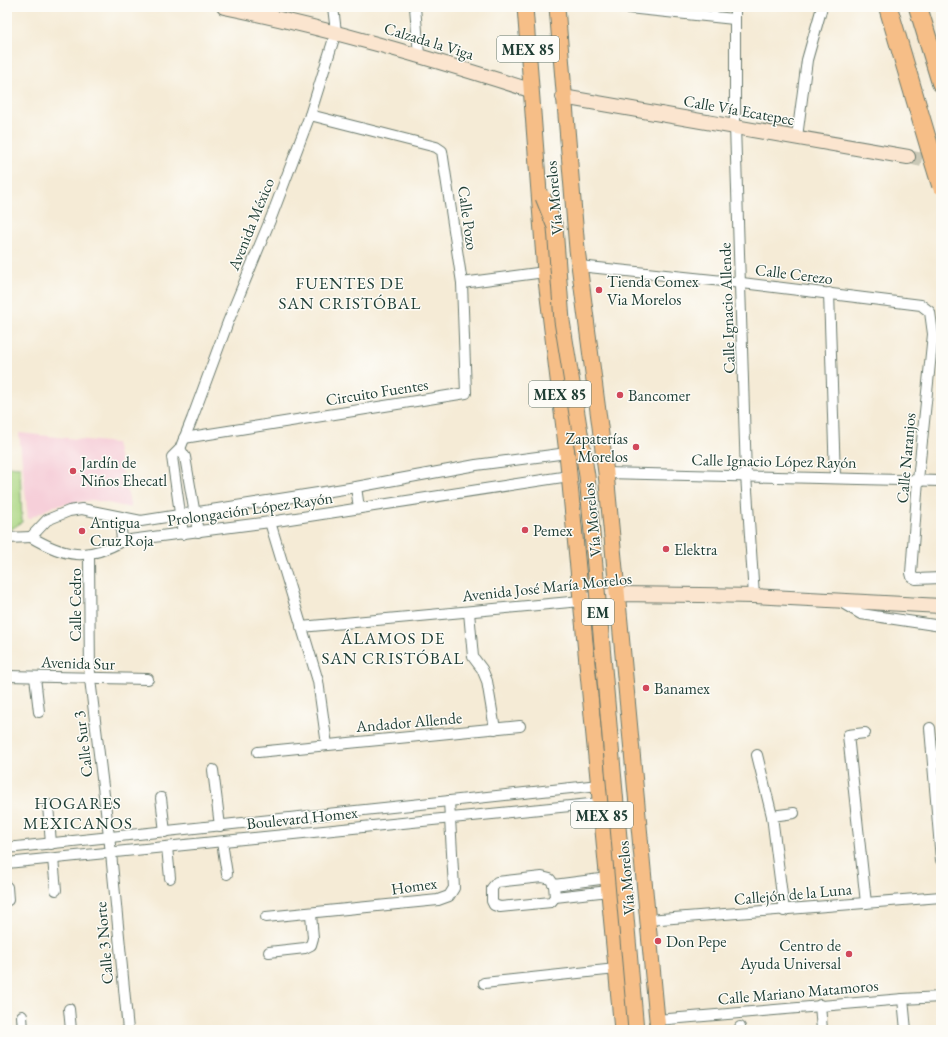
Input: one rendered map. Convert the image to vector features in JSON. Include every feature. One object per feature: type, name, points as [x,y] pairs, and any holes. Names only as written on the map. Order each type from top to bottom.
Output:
[{"type":"highway","points":[[888,7],[941,185]]},
{"type":"highway","points":[[918,7],[941,83]]},
{"type":"main road","name":"Calzada la Viga","points":[[224,7],[264,11],[419,55],[530,90]]},
{"type":"main road","name":"Vía Morelos","points":[[525,7],[530,90],[541,192],[545,272],[567,453],[622,1030]]},
{"type":"main road","name":"Vía Morelos","points":[[557,7],[563,97],[579,266],[606,473],[657,1025]]},
{"type":"main road","name":"Calle Vía Ecatepec","points":[[563,97],[908,157]]},
{"type":"main road","name":"EM","points":[[541,192],[555,227],[562,321],[586,476],[636,1030]]},
{"type":"main road","name":"Avenida José María Morelos","points":[[581,601],[618,594],[754,596],[941,606]]},
{"type":"street","name":"Avenida México","points":[[183,534],[172,457],[180,449],[310,115],[336,32],[332,7]]},
{"type":"street","points":[[415,7],[419,55]]},
{"type":"street","points":[[619,7],[734,19]]},
{"type":"street","name":"Calle Ignacio Allende","points":[[735,7],[735,126],[742,283],[746,475],[754,596]]},
{"type":"street","points":[[797,137],[808,60],[822,7]]},
{"type":"street","name":"Calle Pozo","points":[[310,115],[436,147],[442,151],[462,283]]},
{"type":"street","name":"Calle Cerezo","points":[[579,266],[742,283],[921,305],[930,312]]},
{"type":"street","points":[[462,283],[545,272]]},
{"type":"street","name":"Circuito Fuentes","points":[[184,438],[466,393],[462,283]]},
{"type":"street","points":[[829,294],[835,477]]},
{"type":"street","name":"Calle Naranjos","points":[[930,312],[933,334],[918,480],[911,573],[912,577],[916,579],[941,578]]},
{"type":"street","points":[[180,449],[185,457],[198,532]]},
{"type":"street","name":"Prolongación López Rayón","points":[[567,453],[476,465],[356,487],[141,521],[82,509],[69,511],[47,520],[31,537],[52,549],[71,554],[89,554],[109,548],[122,541],[270,522],[569,476]]},
{"type":"street","name":"Calle Ignacio López Rayón","points":[[606,473],[835,477],[941,481]]},
{"type":"street","points":[[356,487],[359,508]]},
{"type":"street","points":[[120,517],[122,541]]},
{"type":"street","points":[[270,522],[318,681],[327,745]]},
{"type":"street","points":[[7,538],[31,537]]},
{"type":"street","name":"Calle Cedro","points":[[89,554],[90,679]]},
{"type":"street","name":"Avenida José María Morelos","points":[[301,627],[581,601]]},
{"type":"street","points":[[839,601],[862,614],[941,626]]},
{"type":"street","points":[[469,612],[474,657],[482,669],[487,681],[495,729]]},
{"type":"street","name":"Avenida Sur","points":[[7,676],[90,679],[148,679]]},
{"type":"street","points":[[35,677],[39,712]]},
{"type":"street","name":"Calle Sur 3","points":[[90,679],[111,853]]},
{"type":"street","name":"Andador Allende","points":[[258,752],[520,726]]},
{"type":"street","points":[[930,728],[941,860]]},
{"type":"street","points":[[865,733],[848,735],[866,903]]},
{"type":"street","points":[[757,755],[772,816],[784,911]]},
{"type":"street","points":[[213,770],[220,826]]},
{"type":"street","name":"Boulevard Homex","points":[[7,848],[599,785]]},
{"type":"street","points":[[161,798],[165,832]]},
{"type":"street","name":"Homex","points":[[266,917],[310,914],[438,900],[449,896],[454,888],[449,801]]},
{"type":"street","name":"Boulevard Homex","points":[[7,863],[600,803]]},
{"type":"street","points":[[48,805],[51,844]]},
{"type":"street","points":[[772,816],[794,813]]},
{"type":"street","points":[[316,816],[318,832]]},
{"type":"street","points":[[222,842],[226,874]]},
{"type":"street","points":[[167,848],[170,878]]},
{"type":"street","name":"Calle 3 Norte","points":[[111,853],[128,1030]]},
{"type":"street","points":[[53,859],[56,890]]},
{"type":"street","points":[[555,897],[554,885],[550,879],[542,877],[500,881],[495,883],[492,888],[492,901],[494,905],[500,907],[545,904],[551,902],[555,897],[608,884]]},
{"type":"street","points":[[554,885],[608,884]]},
{"type":"street","points":[[7,887],[8,900]]},
{"type":"street","name":"Callejón de la Luna","points":[[648,920],[784,911],[941,897]]},
{"type":"street","points":[[269,952],[305,948],[311,945],[313,938],[310,914]]},
{"type":"street","points":[[484,982],[616,969]]},
{"type":"street","name":"Calle Mariano Matamoros","points":[[657,1025],[820,1005],[903,998],[941,997]]},
{"type":"street","points":[[903,998],[906,1030]]},
{"type":"street","points":[[820,1005],[822,1030]]},
{"type":"street","points":[[69,1009],[71,1030]]},
{"type":"street","points":[[22,1016],[23,1030]]},
{"type":"shaded area","name":"Jardín de Niños Ehecatl","points":[[19,433],[116,443],[131,508],[93,500],[54,506],[28,519]]},
{"type":"green space","points":[[7,466],[20,467],[22,522],[7,532]]},
{"type":"tunnel","points":[[908,157],[941,164]]},
{"type":"place","name":"Tienda Comex Via Morelos","points":[[599,290]]},
{"type":"place","name":"Bancomer","points":[[620,395]]},
{"type":"place","name":"Zapaterías Morelos","points":[[636,447]]},
{"type":"place","name":"Jardín de Niños Ehecatl","points":[[73,471]]},
{"type":"place","name":"Pemex","points":[[525,530]]},
{"type":"place","name":"Antigua Cruz Roja","points":[[82,531]]},
{"type":"place","name":"Elektra","points":[[666,549]]},
{"type":"place","name":"Banamex","points":[[646,688]]},
{"type":"place","name":"Don Pepe","points":[[658,941]]},
{"type":"place","name":"Centro de Ayuda Universal","points":[[849,954]]},
{"type":"district","name":"FUENTES DE SAN CRISTÓBAL","points":[[350,293]]},
{"type":"district","name":"ÁLAMOS DE SAN CRISTÓBAL","points":[[393,648]]},
{"type":"district","name":"HOGARES MEXICANOS","points":[[78,813]]}]
